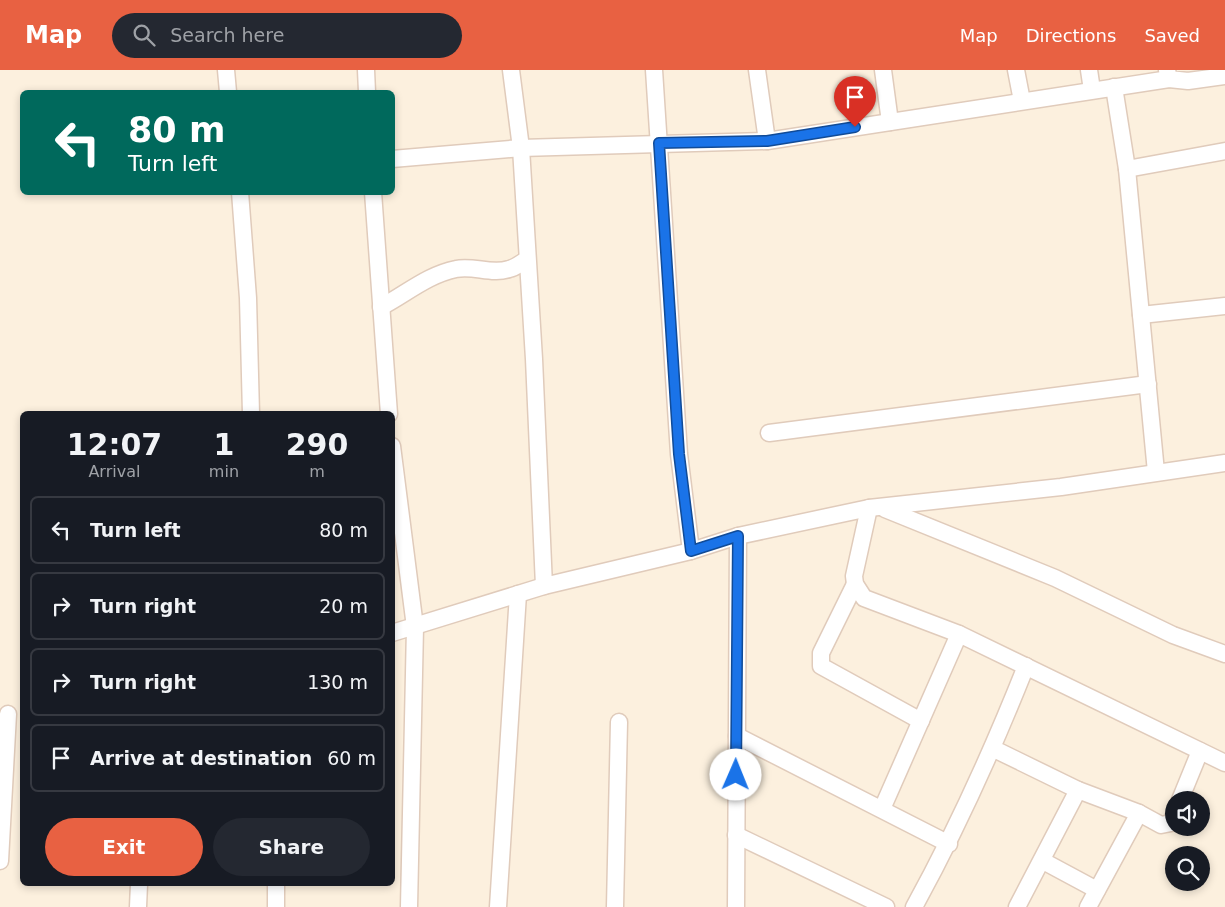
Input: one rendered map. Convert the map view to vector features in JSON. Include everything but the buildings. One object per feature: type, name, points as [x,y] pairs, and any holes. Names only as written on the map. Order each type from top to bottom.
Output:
[{"type":"street","points":[[226,70],[228,90]]},
{"type":"street","points":[[366,70],[367,90]]},
{"type":"street","points":[[511,70],[520,148],[534,359],[544,586]]},
{"type":"street","points":[[654,70],[679,454],[691,551]]},
{"type":"street","points":[[757,70],[767,141]]},
{"type":"street","points":[[882,70],[890,122]]},
{"type":"street","points":[[1016,70],[1022,101]]},
{"type":"street","points":[[1089,70],[1092,90]]},
{"type":"street","points":[[395,159],[520,148],[767,141],[1114,87],[1168,74],[1188,81],[1225,76]]},
{"type":"street","points":[[1114,87],[1127,169],[1156,472]]},
{"type":"street","points":[[1127,169],[1225,151]]},
{"type":"street","points":[[240,195],[248,298],[251,411]]},
{"type":"street","points":[[373,195],[389,411]]},
{"type":"street","points":[[381,307],[402,296],[423,280],[456,268],[509,270],[526,260]]},
{"type":"street","points":[[1141,315],[1225,306]]},
{"type":"street","points":[[769,433],[1148,384]]},
{"type":"street","points":[[395,631],[415,627],[544,586],[691,551],[738,536],[875,508],[1061,487],[1225,463]]},
{"type":"street","points":[[395,470],[415,627],[409,907]]},
{"type":"street","points":[[875,508],[854,576],[855,584],[864,598],[959,634],[1225,763]]},
{"type":"street","points":[[875,508],[1055,578],[1173,634],[1225,654]]},
{"type":"street","points":[[736,907],[738,536]]},
{"type":"street","points":[[855,584],[821,653],[821,666],[921,721]]},
{"type":"street","points":[[498,907],[518,594]]},
{"type":"street","points":[[882,809],[959,634]]},
{"type":"street","points":[[914,907],[949,844],[994,749],[1026,666]]},
{"type":"street","points":[[0,861],[10,714]]},
{"type":"street","points":[[615,907],[619,722]]},
{"type":"street","points":[[737,736],[949,844]]},
{"type":"street","points":[[994,749],[1078,790],[1139,813],[1165,826]]},
{"type":"street","points":[[1184,791],[1200,751]]},
{"type":"street","points":[[1017,907],[1043,861],[1078,790]]},
{"type":"street","points":[[1088,907],[1139,813]]},
{"type":"street","points":[[736,834],[886,907]]},
{"type":"street","points":[[1043,861],[1097,890]]},
{"type":"street","points":[[138,907],[139,886]]},
{"type":"street","points":[[276,886],[276,907]]},
{"type":"route","points":[[736,775],[738,536],[691,551],[679,454],[659,143],[767,141],[855,127]]}]
